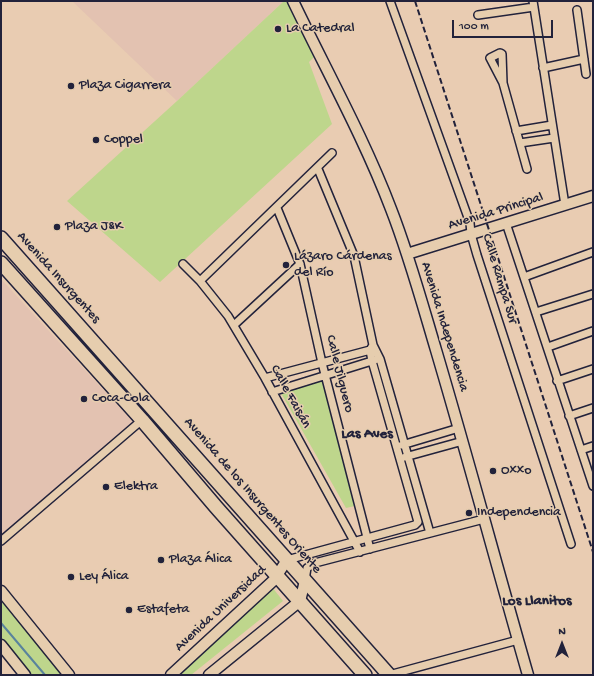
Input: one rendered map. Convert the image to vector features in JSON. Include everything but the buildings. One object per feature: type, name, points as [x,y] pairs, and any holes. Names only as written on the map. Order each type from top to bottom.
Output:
[{"type":"highway","name":"Avenida Insurgentes","points":[[4,244],[90,339]]},
{"type":"highway","points":[[1,263],[142,420],[275,578],[365,675]]},
{"type":"highway","points":[[15,279],[27,268]]},
{"type":"highway","points":[[79,349],[90,339]]},
{"type":"highway","name":"Avenida de los Insurgentes Oriente","points":[[90,339],[389,675]]},
{"type":"main road","name":"Avenida Independencia","points":[[293,1],[369,156],[391,209],[407,254],[464,441],[484,519],[528,675]]},
{"type":"main road","name":"Avenida Principal","points":[[407,254],[593,196]]},
{"type":"main road","name":"Avenida Universidad","points":[[171,675],[275,578],[286,560]]},
{"type":"main road","points":[[209,675],[298,603],[305,581]]},
{"type":"main road","points":[[1,591],[69,675]]},
{"type":"main road","points":[[3,652],[25,675]]},
{"type":"street","name":"Calle Rampa Sur","points":[[390,1],[470,224],[471,234],[571,544]]},
{"type":"street","points":[[478,15],[533,4],[565,205]]},
{"type":"street","points":[[577,10],[586,74]]},
{"type":"street","points":[[543,68],[584,59]]},
{"type":"street","points":[[503,83],[527,169]]},
{"type":"street","points":[[516,130],[552,125]]},
{"type":"street","points":[[520,143],[554,138]]},
{"type":"street","points":[[200,281],[318,169],[332,153]]},
{"type":"street","points":[[286,560],[415,525],[418,522],[372,361],[373,348],[354,256],[318,169]]},
{"type":"street","name":"Calle Jilguero","points":[[277,208],[300,264],[322,363],[370,549]]},
{"type":"street","points":[[506,223],[548,347],[557,381],[593,484]]},
{"type":"street","points":[[524,277],[593,252]]},
{"type":"street","name":"Calle Faisán","points":[[183,264],[200,281],[234,325],[356,541],[360,552]]},
{"type":"street","points":[[234,325],[300,264]]},
{"type":"street","points":[[536,312],[593,294]]},
{"type":"street","points":[[548,347],[593,331]]},
{"type":"street","points":[[373,348],[380,359],[406,443],[430,532]]},
{"type":"street","points":[[265,378],[373,348]]},
{"type":"street","points":[[272,392],[380,359]]},
{"type":"street","points":[[557,381],[593,370]]},
{"type":"street","points":[[569,416],[593,408]]},
{"type":"street","points":[[1,541],[142,420]]},
{"type":"street","points":[[396,447],[459,428]]},
{"type":"street","points":[[399,459],[464,441]]},
{"type":"street","points":[[581,450],[593,446]]},
{"type":"street","points":[[208,504],[275,578]]},
{"type":"street","points":[[305,581],[306,571],[309,566],[430,532],[484,519]]},
{"type":"street","points":[[389,675],[518,640]]},
{"type":"shaded area","points":[[72,1],[284,1],[177,101]]},
{"type":"shaded area","points":[[1,279],[133,422],[1,537]]},
{"type":"green space","points":[[284,1],[288,1],[314,57],[309,62],[332,124],[160,282],[67,201]]},
{"type":"green space","points":[[322,380],[355,506],[346,508],[281,393]]},
{"type":"green space","points":[[272,587],[283,601],[191,675],[178,675]]},
{"type":"green space","points":[[1,596],[66,675],[31,675],[1,639]]},
{"type":"waterway","points":[[1,623],[45,675]]},
{"type":"railway","points":[[415,1],[593,552]]},
{"type":"place","name":"La Catedral","points":[[278,29]]},
{"type":"place","name":"Plaza Cigarrera","points":[[71,86]]},
{"type":"place","name":"Coppel","points":[[96,140]]},
{"type":"place","name":"Plaza J&K","points":[[57,227]]},
{"type":"place","name":"Lázaro Cárdenas del Río","points":[[286,265]]},
{"type":"place","name":"Coca-Cola","points":[[84,399]]},
{"type":"place","name":"Oxxo","points":[[493,471]]},
{"type":"place","name":"Elektra","points":[[106,487]]},
{"type":"place","name":"Independencia","points":[[469,513]]},
{"type":"place","name":"Plaza Álica","points":[[161,560]]},
{"type":"place","name":"Ley Álica","points":[[71,577]]},
{"type":"place","name":"Estafeta","points":[[129,610]]},
{"type":"district","name":"Las Aves","points":[[367,435]]},
{"type":"district","name":"Los Llanitos","points":[[537,602]]}]
